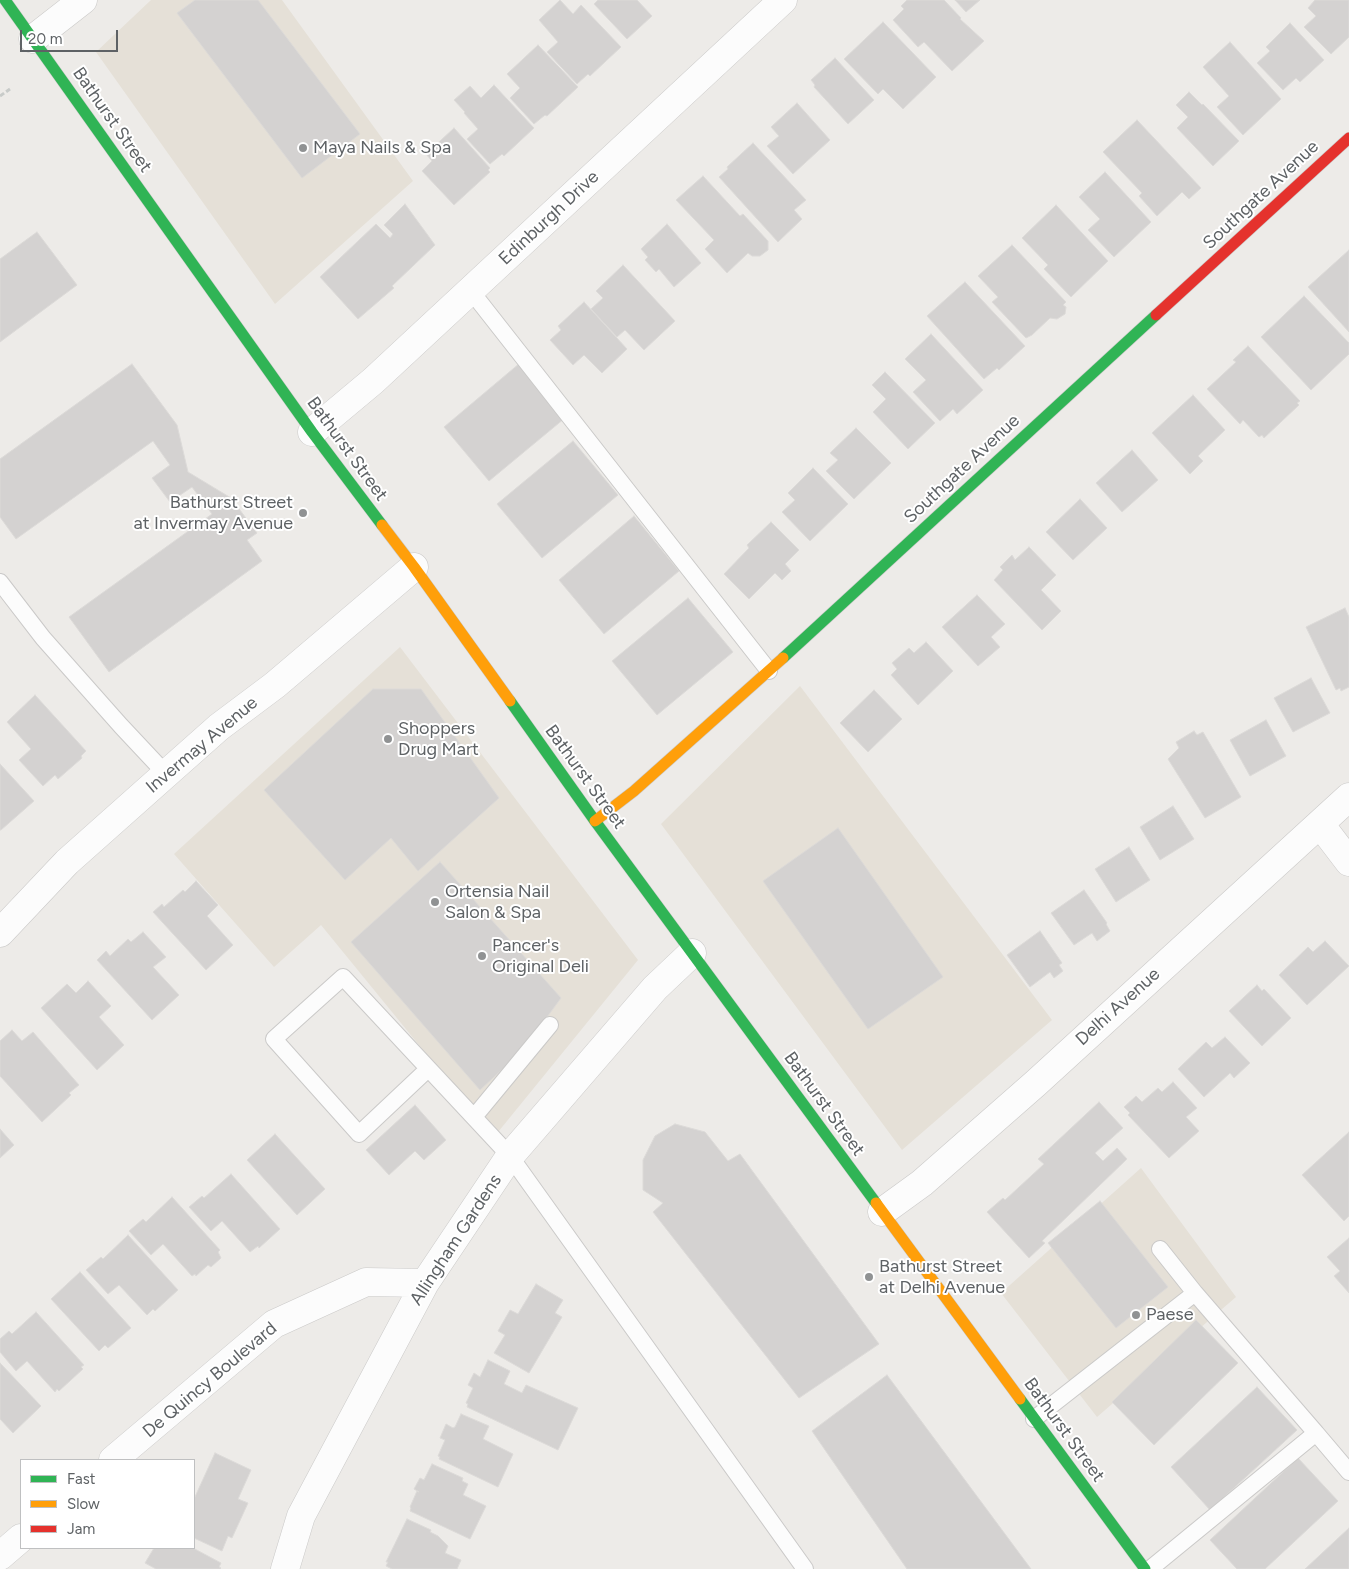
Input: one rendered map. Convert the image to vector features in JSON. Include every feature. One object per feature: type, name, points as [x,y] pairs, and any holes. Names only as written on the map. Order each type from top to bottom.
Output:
[{"type":"main road","name":"Bathurst Street","points":[[4,6],[33,39],[312,432],[414,568],[595,821],[1145,1569]]},
{"type":"main road","name":"Southgate Avenue","points":[[595,821],[634,791],[769,671],[1349,138]]},
{"type":"street","points":[[33,39],[82,0]]},
{"type":"street","name":"Edinburgh Drive","points":[[312,432],[368,386],[783,0]]},
{"type":"street","name":"Invermay Avenue","points":[[0,933],[68,862],[219,727],[275,685],[414,568]]},
{"type":"street","name":"Delhi Avenue","points":[[882,1212],[922,1183],[1036,1083],[1349,797]]},
{"type":"street","points":[[1320,824],[1349,862]]},
{"type":"street","name":"Allingham Gardens","points":[[285,1569],[301,1516],[425,1283],[510,1156],[655,988],[692,953]]},
{"type":"street","name":"De Quincy Boulevard","points":[[114,1459],[274,1324],[366,1282],[425,1283]]},
{"type":"street","points":[[0,1556],[20,1539]]},
{"type":"lane","points":[[471,291],[769,671]]},
{"type":"lane","points":[[0,582],[44,638],[166,774]]},
{"type":"lane","points":[[428,1069],[359,1134],[274,1039],[343,977],[510,1156],[806,1569]]},
{"type":"lane","points":[[474,1117],[550,1025]]},
{"type":"lane","points":[[1160,1250],[1349,1472]]},
{"type":"lane","points":[[1034,1419],[1195,1292]]},
{"type":"lane","points":[[1150,1569],[1316,1433]]},
{"type":"path","points":[[0,96],[10,89]]},
{"type":"shaded area","points":[[151,0],[282,0],[413,181],[275,304],[96,52]]},
{"type":"shaded area","points":[[400,647],[638,960],[494,1137],[321,925],[274,967],[174,854]]},
{"type":"shaded area","points":[[800,686],[1052,1020],[902,1150],[661,824]]},
{"type":"shaded area","points":[[1141,1168],[1236,1297],[1097,1417],[1001,1293]]},
{"type":"building","points":[[195,0],[258,0],[360,134],[302,178],[177,13]]},
{"type":"building","points":[[560,0],[573,14],[581,5],[621,47],[590,76],[588,74],[577,84],[547,52],[558,42],[539,20]]},
{"type":"building","points":[[598,0],[637,0],[652,16],[627,39],[594,4]]},
{"type":"building","points":[[907,0],[944,0],[960,19],[984,41],[952,71],[924,42],[918,47],[893,20],[904,9],[901,6]]},
{"type":"building","points":[[955,0],[980,0],[966,12]]},
{"type":"building","points":[[1315,0],[1349,0],[1349,37],[1331,54],[1304,27],[1316,16],[1308,8]]},
{"type":"building","points":[[883,22],[936,77],[903,109],[883,89],[878,94],[844,59]]},
{"type":"building","points":[[1290,23],[1324,60],[1300,82],[1296,78],[1283,90],[1257,63],[1270,51],[1266,47]]},
{"type":"building","points":[[1230,42],[1281,99],[1243,135],[1217,107],[1229,96],[1203,67]]},
{"type":"building","points":[[538,45],[578,87],[547,116],[545,115],[534,124],[510,98],[520,88],[507,74]]},
{"type":"building","points":[[835,58],[874,100],[848,124],[814,87],[815,85],[811,80]]},
{"type":"building","points":[[494,85],[534,128],[504,156],[502,154],[490,164],[467,139],[478,129],[454,100],[470,86],[481,98]]},
{"type":"building","points":[[1189,92],[1239,141],[1213,166],[1177,128],[1188,117],[1176,105]]},
{"type":"building","points":[[797,103],[830,140],[793,174],[767,146],[779,136],[771,127]]},
{"type":"building","points":[[1137,120],[1201,188],[1189,199],[1182,192],[1157,216],[1139,196],[1142,193],[1103,152]]},
{"type":"building","points":[[454,128],[490,168],[488,170],[490,172],[454,205],[422,171],[432,161],[426,154]]},
{"type":"building","points":[[753,143],[806,200],[794,210],[802,219],[778,242],[719,177]]},
{"type":"building","points":[[1105,172],[1151,222],[1114,257],[1088,230],[1100,219],[1079,197]]},
{"type":"building","points":[[703,176],[740,216],[743,214],[768,241],[768,250],[760,256],[752,256],[748,253],[727,273],[705,249],[714,240],[676,200]]},
{"type":"building","points":[[405,204],[435,245],[392,286],[394,288],[358,319],[320,277],[376,224],[390,238],[393,234],[384,225]]},
{"type":"building","points":[[1056,205],[1108,261],[1071,297],[1044,269],[1048,265],[1022,238]]},
{"type":"building","points":[[667,224],[701,263],[674,287],[659,269],[656,272],[645,260],[648,257],[641,249]]},
{"type":"building","points":[[37,232],[77,285],[0,342],[0,259]]},
{"type":"building","points":[[1012,245],[1066,302],[1063,305],[1066,307],[1065,314],[1057,319],[1050,318],[1032,335],[1026,338],[992,302],[998,297],[978,276]]},
{"type":"building","points":[[1349,250],[1349,332],[1308,287]]},
{"type":"building","points":[[623,265],[675,321],[644,350],[625,330],[617,337],[591,309],[603,298],[596,291]]},
{"type":"building","points":[[965,282],[1025,346],[999,370],[997,368],[984,379],[927,316]]},
{"type":"building","points":[[1304,296],[1349,343],[1349,354],[1311,390],[1261,337]]},
{"type":"building","points":[[584,302],[627,349],[602,373],[584,355],[573,365],[550,340],[561,330],[558,326]]},
{"type":"building","points":[[931,334],[983,390],[957,414],[953,409],[940,421],[913,392],[926,380],[905,359]]},
{"type":"building","points":[[1248,346],[1300,401],[1297,403],[1299,405],[1264,438],[1262,435],[1259,437],[1243,420],[1240,424],[1207,389],[1236,362],[1233,360]]},
{"type":"building","points":[[520,363],[565,418],[489,481],[444,427]]},
{"type":"building","points":[[132,364],[177,425],[188,472],[231,498],[257,533],[247,540],[262,561],[109,672],[69,617],[212,514],[192,487],[170,502],[152,478],[170,465],[153,441],[16,539],[0,517],[0,459]]},
{"type":"building","points":[[885,372],[935,423],[908,449],[873,412],[886,399],[872,385]]},
{"type":"building","points":[[1193,395],[1225,430],[1198,456],[1203,461],[1190,474],[1152,433]]},
{"type":"building","points":[[856,428],[891,463],[854,499],[826,471],[838,460],[830,453]]},
{"type":"building","points":[[573,441],[618,495],[542,558],[497,504]]},
{"type":"building","points":[[1132,450],[1158,480],[1122,512],[1096,483]]},
{"type":"building","points":[[813,468],[848,504],[810,541],[782,512],[795,500],[788,493]]},
{"type":"building","points":[[1080,499],[1107,528],[1073,560],[1046,532]]},
{"type":"building","points":[[634,516],[679,571],[604,634],[559,580]]},
{"type":"building","points":[[771,522],[799,550],[785,564],[791,571],[782,580],[775,573],[749,599],[724,574],[749,548],[747,545]]},
{"type":"building","points":[[1029,547],[1056,575],[1041,590],[1061,611],[1042,630],[994,580],[1003,570],[1000,567],[1012,555],[1015,560]]},
{"type":"building","points":[[977,595],[1005,624],[991,637],[1000,647],[978,666],[942,627]]},
{"type":"building","points":[[688,598],[733,652],[657,715],[612,661]]},
{"type":"building","points":[[1345,608],[1349,617],[1349,687],[1341,691],[1340,688],[1336,690],[1306,627]]},
{"type":"building","points":[[926,642],[953,671],[918,705],[891,675],[897,669],[892,663],[909,648],[914,653]]},
{"type":"building","points":[[1311,678],[1330,713],[1293,732],[1274,698]]},
{"type":"building","name":"Shoppers Drug Mart","points":[[373,689],[421,689],[499,798],[418,871],[391,838],[345,880],[264,790]]},
{"type":"building","points":[[874,690],[902,719],[868,752],[840,723]]},
{"type":"building","points":[[35,695],[86,751],[81,756],[82,758],[58,779],[55,775],[43,786],[19,760],[31,749],[7,722]]},
{"type":"building","points":[[1266,720],[1286,756],[1250,776],[1230,740]]},
{"type":"building","points":[[1194,731],[1197,735],[1203,732],[1241,797],[1205,818],[1168,759],[1179,748],[1176,742]]},
{"type":"building","points":[[0,764],[34,801],[1,830],[0,830]]},
{"type":"building","points":[[1173,806],[1194,839],[1160,860],[1140,827]]},
{"type":"building","points":[[838,828],[943,977],[868,1029],[763,881]]},
{"type":"building","points":[[1129,847],[1150,880],[1116,902],[1095,869]]},
{"type":"building","points":[[440,862],[561,998],[522,1051],[480,1090],[351,942]]},
{"type":"building","points":[[196,881],[218,905],[207,916],[233,945],[206,970],[153,912],[162,904],[164,907],[183,890],[185,892]]},
{"type":"building","points":[[1084,890],[1107,923],[1110,931],[1097,941],[1092,933],[1074,945],[1051,913]]},
{"type":"building","points":[[1040,931],[1062,963],[1059,965],[1063,971],[1054,978],[1050,972],[1030,987],[1007,955]]},
{"type":"building","points":[[143,932],[166,957],[153,967],[179,995],[152,1020],[97,960],[106,951],[110,956],[128,939],[131,942]]},
{"type":"building","points":[[1325,941],[1349,966],[1307,1005],[1279,975],[1308,947],[1313,952]]},
{"type":"building","points":[[88,981],[111,1006],[99,1017],[124,1045],[97,1070],[41,1008],[67,984],[76,993]]},
{"type":"building","points":[[1257,985],[1262,991],[1264,989],[1291,1018],[1262,1046],[1229,1011]]},
{"type":"building","points":[[12,1030],[22,1041],[33,1032],[79,1085],[42,1122],[0,1076],[0,1041]]},
{"type":"building","points":[[1225,1037],[1250,1063],[1234,1078],[1230,1073],[1204,1097],[1178,1069],[1206,1042],[1212,1048]]},
{"type":"building","points":[[1173,1082],[1197,1108],[1186,1117],[1199,1131],[1169,1158],[1128,1115],[1130,1113],[1124,1107],[1136,1096],[1142,1102],[1158,1088],[1162,1092]]},
{"type":"building","points":[[1099,1102],[1123,1128],[1095,1153],[1103,1161],[1117,1148],[1127,1159],[1042,1241],[1045,1243],[1029,1258],[987,1212],[1003,1198],[1005,1200],[1044,1164],[1038,1159]]},
{"type":"building","points":[[415,1105],[446,1140],[424,1160],[415,1151],[389,1175],[366,1150]]},
{"type":"building","points":[[675,1124],[705,1132],[728,1161],[740,1154],[879,1344],[799,1398],[653,1212],[663,1203],[643,1190],[643,1160],[655,1136]]},
{"type":"building","points":[[0,1129],[14,1145],[0,1158]]},
{"type":"building","points":[[1349,1132],[1349,1216],[1344,1221],[1302,1175]]},
{"type":"building","points":[[275,1134],[325,1189],[297,1215],[247,1160]]},
{"type":"building","points":[[231,1174],[280,1229],[259,1248],[258,1246],[250,1252],[222,1221],[211,1231],[189,1207],[202,1196],[204,1198]]},
{"type":"building","points":[[172,1197],[220,1250],[218,1252],[221,1258],[211,1267],[208,1265],[196,1276],[195,1274],[192,1276],[163,1244],[151,1255],[129,1231],[143,1219],[146,1222]]},
{"type":"building","points":[[1100,1201],[1168,1287],[1116,1328],[1048,1243]]},
{"type":"building","points":[[128,1235],[178,1290],[155,1311],[153,1309],[147,1315],[119,1285],[108,1294],[86,1270],[101,1257],[103,1259]]},
{"type":"building","points":[[1349,1238],[1349,1293],[1334,1276],[1340,1271],[1327,1257]]},
{"type":"building","points":[[80,1272],[131,1328],[108,1348],[105,1345],[99,1351],[51,1299]]},
{"type":"building","points":[[536,1284],[563,1300],[555,1313],[562,1317],[529,1373],[494,1353],[505,1335],[498,1331],[510,1310],[518,1314]]},
{"type":"building","points":[[36,1312],[84,1365],[81,1367],[83,1369],[59,1391],[57,1389],[55,1392],[27,1361],[16,1371],[0,1352],[0,1339],[9,1331],[12,1334]]},
{"type":"building","points":[[1196,1320],[1238,1363],[1154,1445],[1112,1402]]},
{"type":"building","points":[[488,1360],[510,1371],[504,1384],[522,1393],[526,1385],[578,1408],[558,1450],[467,1407],[468,1404],[466,1403],[473,1388],[468,1385],[474,1373],[480,1377]]},
{"type":"building","points":[[0,1363],[41,1406],[13,1433],[0,1419]]},
{"type":"building","points":[[887,1375],[1031,1569],[907,1569],[812,1431]]},
{"type":"building","points":[[1257,1387],[1297,1430],[1210,1510],[1171,1467]]},
{"type":"building","points":[[461,1414],[489,1426],[483,1439],[513,1454],[498,1487],[439,1459],[440,1457],[438,1456],[445,1440],[440,1438],[446,1424],[453,1428],[455,1427]]},
{"type":"building","points":[[215,1453],[251,1470],[238,1499],[248,1503],[232,1538],[228,1536],[222,1551],[195,1538],[195,1497]]},
{"type":"building","points":[[1298,1458],[1338,1501],[1265,1569],[1237,1569],[1210,1540]]},
{"type":"building","points":[[432,1464],[463,1478],[462,1481],[468,1484],[463,1495],[486,1506],[470,1539],[410,1511],[417,1491],[419,1492],[414,1489],[420,1478],[424,1480]]},
{"type":"building","points":[[407,1519],[431,1530],[430,1532],[438,1536],[448,1546],[445,1553],[461,1560],[457,1569],[392,1569],[386,1566],[388,1562],[386,1562]]},
{"type":"building","points":[[1349,1528],[1349,1569],[1305,1569]]},
{"type":"building","points":[[153,1549],[195,1549],[221,1563],[219,1567],[221,1568],[156,1569],[145,1563]]},
{"type":"traffic: fast","points":[[5,0],[312,432],[382,525]]},
{"type":"traffic: fast","points":[[783,658],[1156,315]]},
{"type":"traffic: fast","points":[[510,701],[595,821],[876,1203]]},
{"type":"traffic: fast","points":[[1020,1399],[1145,1569]]},
{"type":"traffic: slow","points":[[382,525],[510,701]]},
{"type":"traffic: slow","points":[[595,821],[634,791],[783,658]]},
{"type":"traffic: slow","points":[[876,1203],[1020,1399]]},
{"type":"traffic: jam","points":[[1156,315],[1349,138]]},
{"type":"place","name":"Maya Nails & Spa","points":[[303,148]]},
{"type":"place","name":"Bathurst Street at Invermay Avenue","points":[[303,513]]},
{"type":"place","name":"Shoppers Drug Mart","points":[[388,739]]},
{"type":"place","name":"Ortensia Nail Salon & Spa","points":[[435,902]]},
{"type":"place","name":"Pancer's Original Deli","points":[[482,956]]},
{"type":"place","name":"Bathurst Street at Delhi Avenue","points":[[869,1277]]},
{"type":"place","name":"Paese","points":[[1136,1315]]}]
